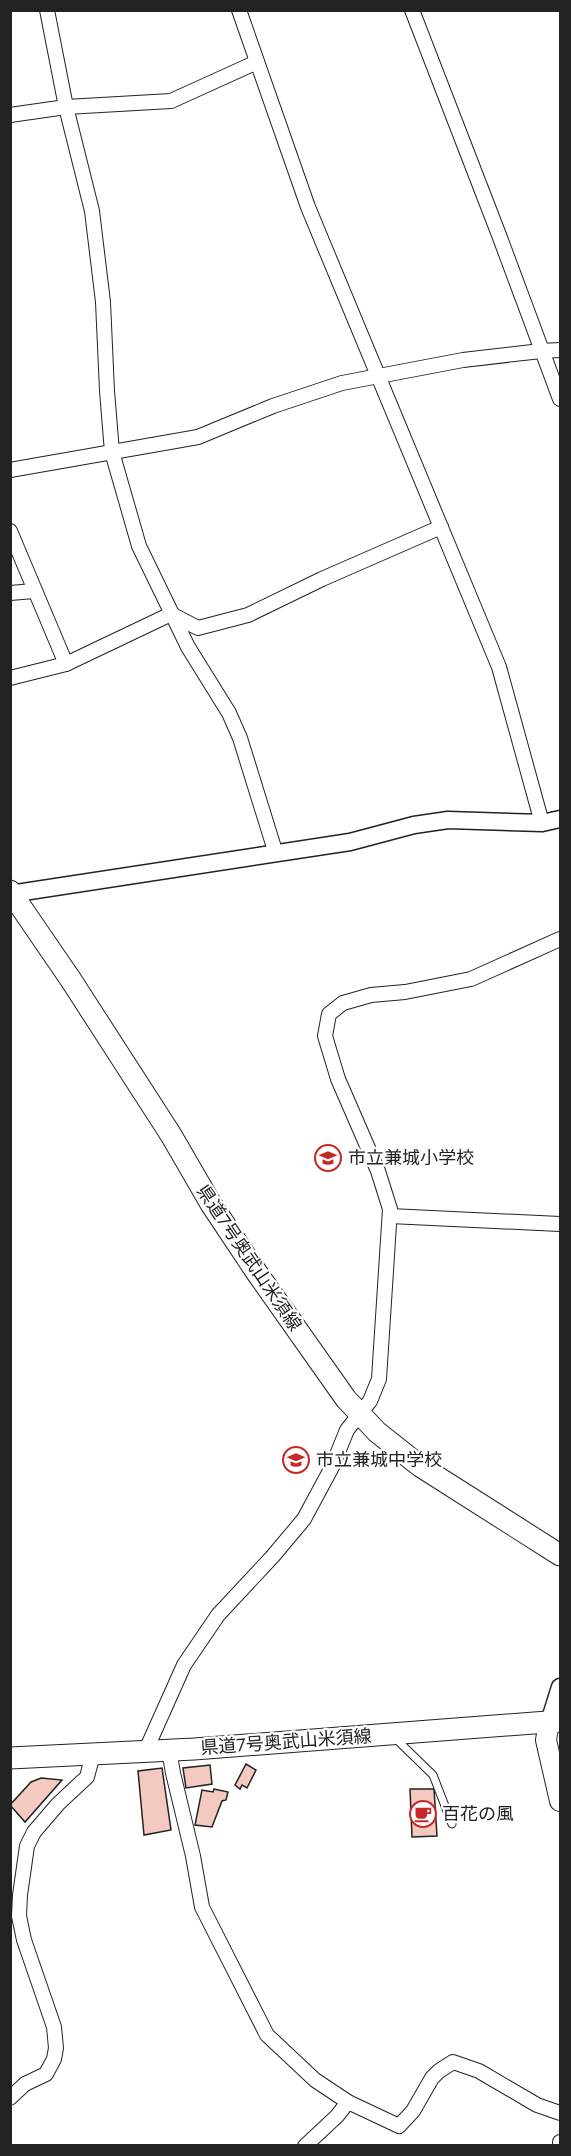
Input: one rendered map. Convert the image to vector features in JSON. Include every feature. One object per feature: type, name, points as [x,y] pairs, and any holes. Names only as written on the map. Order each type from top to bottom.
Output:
[{"type":"main road","name":"県道7号奥武山米須線","points":[[11,892],[90,1008],[171,1135],[211,1204],[304,1340],[359,1413],[377,1432],[420,1466],[561,1555]]},
{"type":"main road","name":"県道7号奥武山米須線","points":[[10,1758],[169,1750],[555,1722]]},
{"type":"main road","points":[[555,1722],[546,1740],[561,1801]]},
{"type":"street","points":[[47,10],[66,107],[92,211],[103,302],[112,452],[139,546],[188,647],[229,713],[240,738],[276,854]]},
{"type":"street","points":[[239,10],[308,207],[499,666],[542,823]]},
{"type":"street","points":[[412,10],[561,399]]},
{"type":"street","points":[[10,115],[66,107],[171,100],[257,62]]},
{"type":"street","points":[[10,470],[198,437],[273,406],[342,383],[463,360],[561,350]]},
{"type":"street","points":[[171,614],[198,628],[248,615],[322,579],[441,527]]},
{"type":"street","points":[[10,531],[66,664]]},
{"type":"street","points":[[10,593],[34,591]]},
{"type":"street","points":[[10,678],[66,664],[171,614]]},
{"type":"street","points":[[11,892],[350,842],[414,825],[448,819],[542,823],[561,819]]},
{"type":"street","points":[[146,1750],[184,1665],[218,1615],[304,1519],[332,1467],[347,1430],[370,1401],[379,1380],[390,1209],[378,1171],[338,1079],[325,1036],[329,1014],[343,1003],[371,995],[405,992],[471,979],[561,939]]},
{"type":"street","points":[[390,1216],[561,1224]]},
{"type":"street","points":[[555,1722],[561,1687]]},
{"type":"street","points":[[169,1750],[202,1907],[267,2035],[315,2080],[348,2102],[399,2126],[413,2111],[432,2078],[453,2062],[479,2071],[537,2106],[561,2113]]},
{"type":"street","points":[[10,2098],[25,2085],[46,2073],[54,2059],[56,2048],[54,2027],[24,1940],[19,1916],[27,1846],[34,1832],[58,1804],[87,1777],[93,1754]]},
{"type":"street","points":[[305,2145],[337,2116],[348,2102]]},
{"type":"lane","points":[[391,1734],[433,1775],[452,1824]]},
{"type":"building","points":[[246,1764],[256,1770],[247,1788],[242,1785],[240,1789],[235,1785]]},
{"type":"building","points":[[210,1765],[212,1784],[186,1788],[183,1768]]},
{"type":"building","points":[[162,1768],[171,1830],[144,1835],[138,1771]]},
{"type":"building","points":[[41,1778],[62,1780],[25,1822],[10,1805],[31,1782]]},
{"type":"building","points":[[214,1789],[228,1792],[212,1827],[195,1825],[202,1790],[213,1792]]},
{"type":"building","points":[[410,1789],[434,1789],[437,1836],[412,1837]]},
{"type":"place","name":"市立兼城小学校","points":[[328,1158]]},
{"type":"place","name":"市立兼城中学校","points":[[296,1460]]},
{"type":"place","name":"百花の風","points":[[423,1814]]}]
